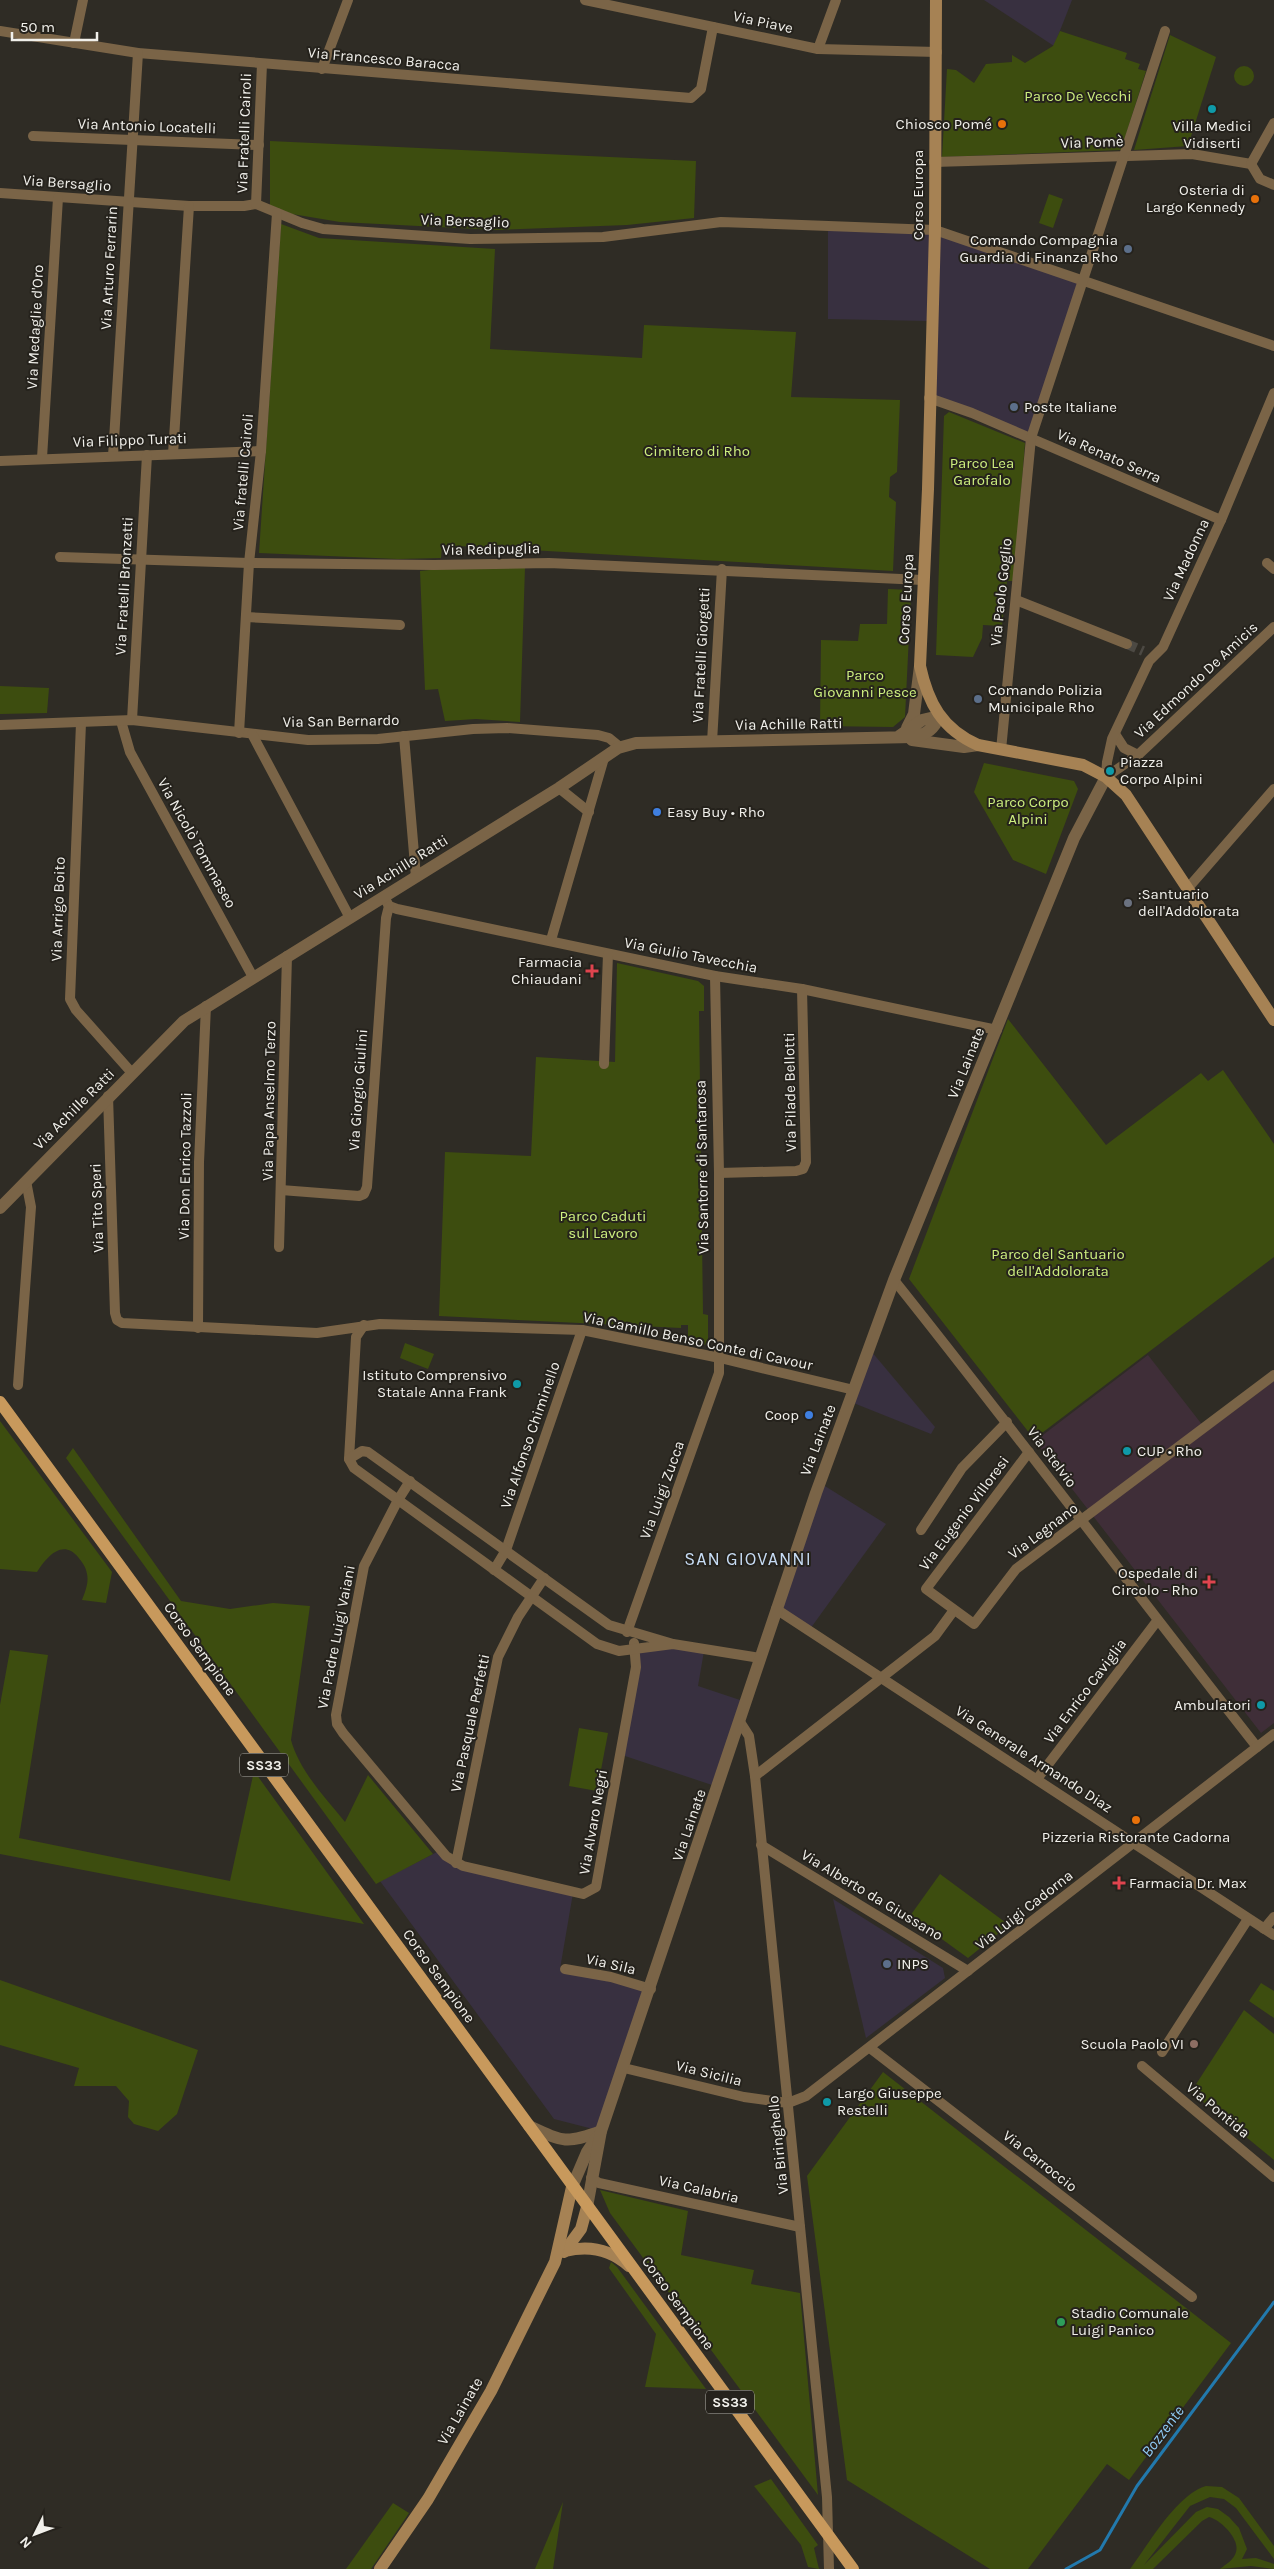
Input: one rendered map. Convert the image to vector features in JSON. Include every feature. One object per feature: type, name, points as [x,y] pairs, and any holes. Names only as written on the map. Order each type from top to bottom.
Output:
[{"type":"main road","name":"Corso Europa","points":[[936,0],[935,230],[920,666],[926,690],[939,716],[952,730],[978,745],[1064,760],[1083,765],[1106,777],[1134,805],[1273,1018]]},
{"type":"main road","name":"Corso Sempione","points":[[0,1402],[853,2569]]},
{"type":"main road","name":"Via Lainate","points":[[555,2262],[572,2187]]},
{"type":"main road","name":"Via Lainate","points":[[380,2569],[428,2499],[491,2391],[555,2262],[581,2229],[587,2207]]},
{"type":"main road","points":[[564,2251],[582,2247],[600,2250],[618,2256],[632,2269]]},
{"type":"street","points":[[74,42],[83,0]]},
{"type":"street","points":[[322,69],[348,0]]},
{"type":"street","name":"Via Piave","points":[[585,0],[818,50],[937,52]]},
{"type":"street","points":[[818,50],[836,0]]},
{"type":"street","name":"Via Francesco Baracca","points":[[0,31],[138,53],[691,98],[701,89],[712,27]]},
{"type":"street","name":"Via Paolo Goglio","points":[[1001,750],[1031,438],[1165,31]]},
{"type":"street","name":"Via Arturo Ferrarin","points":[[113,456],[131,141],[138,53]]},
{"type":"street","name":"Via Fratelli Cairoli","points":[[256,204],[262,64]]},
{"type":"street","points":[[1274,123],[1251,164],[1260,179],[1274,185]]},
{"type":"street","name":"Via Antonio Locatelli","points":[[33,136],[259,145]]},
{"type":"street","name":"Via Pomè","points":[[934,162],[1192,154],[1251,164]]},
{"type":"street","name":"Via Bersaglio","points":[[0,193],[189,206],[244,206],[256,204],[302,224],[323,229],[470,239],[603,237],[721,222],[935,230],[1274,346]]},
{"type":"street","name":"Via Medaglie d'Oro","points":[[42,458],[58,198]]},
{"type":"street","points":[[173,454],[189,206]]},
{"type":"street","name":"Via fratelli Cairoli","points":[[239,733],[249,563],[261,451],[277,213]]},
{"type":"street","name":"Via Madonna","points":[[1115,734],[1149,660],[1163,646],[1221,520],[1274,392]]},
{"type":"street","name":"Via Renato Serra","points":[[929,398],[972,412],[1221,520]]},
{"type":"street","name":"Via Filippo Turati","points":[[0,460],[261,451]]},
{"type":"street","name":"Via Fratelli Bronzetti","points":[[132,720],[146,455]]},
{"type":"street","name":"Via Redipuglia","points":[[60,557],[141,558],[249,563],[434,565],[539,562],[722,569],[923,580]]},
{"type":"street","name":"Via Fratelli Giorgetti","points":[[712,742],[722,569]]},
{"type":"street","points":[[1016,600],[1127,644]]},
{"type":"street","points":[[246,616],[400,625]]},
{"type":"street","name":"Via Edmondo De Amicis","points":[[1138,755],[1274,627]]},
{"type":"street","points":[[1144,651],[1154,656]]},
{"type":"street","points":[[898,737],[913,720],[920,666]]},
{"type":"street","points":[[898,737],[922,720],[939,716]]},
{"type":"street","name":"Via San Bernardo","points":[[0,725],[132,720],[308,740],[378,739],[473,728],[507,728],[598,735],[609,738],[620,747]]},
{"type":"street","name":"Via Nicolò Tommaseo","points":[[121,721],[130,752],[253,977]]},
{"type":"street","name":"Via Arrigo Boito","points":[[81,723],[70,999],[76,1010],[132,1073]]},
{"type":"street","points":[[252,734],[350,918]]},
{"type":"street","points":[[1106,777],[1138,755],[1124,748],[1115,734]]},
{"type":"street","points":[[1106,777],[1110,748],[1115,734]]},
{"type":"street","points":[[404,736],[416,877]]},
{"type":"street","name":"Via Achille Ratti","points":[[0,1208],[174,1030],[206,1006],[350,918],[387,901],[416,877],[559,788],[620,747],[636,743],[898,737],[964,747],[978,745]]},
{"type":"street","points":[[551,940],[604,758]]},
{"type":"street","name":"Via Lainate","points":[[587,2207],[601,2131],[624,2068],[816,1493],[894,1280],[1074,838],[1106,777]]},
{"type":"street","points":[[559,788],[589,812]]},
{"type":"street","points":[[1188,888],[1274,789]]},
{"type":"street","name":"Via Giulio Tavecchia","points":[[387,901],[608,954],[715,976],[802,989],[997,1030]]},
{"type":"street","name":"Via Giorgio Giulini","points":[[282,1190],[358,1196],[364,1194],[387,901]]},
{"type":"street","points":[[604,1064],[608,954]]},
{"type":"street","name":"Via Papa Anselmo Terzo","points":[[279,1247],[287,956]]},
{"type":"street","name":"Via Santorre di Santarosa","points":[[715,976],[720,1358]]},
{"type":"street","name":"Via Pilade Bellotti","points":[[719,1173],[796,1171],[803,1169],[806,1162],[802,989]]},
{"type":"street","name":"Via Don Enrico Tazzoli","points":[[198,1328],[199,1162],[206,1006]]},
{"type":"street","name":"Via Tito Speri","points":[[108,1096],[115,1313],[117,1320]]},
{"type":"street","points":[[18,1385],[31,1207],[26,1181]]},
{"type":"street","name":"Via Stelvio","points":[[894,1280],[1007,1422],[1157,1621],[1257,1748]]},
{"type":"street","name":"Via Camillo Benso Conte di Cavour","points":[[117,1320],[198,1328],[318,1333],[380,1324],[582,1330],[720,1358],[854,1390]]},
{"type":"street","points":[[364,1325],[356,1337],[349,1459],[354,1468],[597,1644],[619,1651],[673,1644]]},
{"type":"street","name":"Via Alfonso Chiminello","points":[[494,1570],[506,1550],[582,1330]]},
{"type":"street","name":"Via Luigi Zucca","points":[[628,1632],[719,1373],[720,1358]]},
{"type":"street","name":"Via Legnano","points":[[954,1610],[974,1624],[1016,1569],[1274,1375]]},
{"type":"street","points":[[921,1530],[962,1468],[1007,1422]]},
{"type":"street","points":[[349,1459],[362,1451],[368,1452],[609,1625],[673,1644],[760,1658]]},
{"type":"street","name":"Via Eugenio Villoresi","points":[[954,1610],[926,1588],[1029,1452]]},
{"type":"street","points":[[398,1500],[410,1481]]},
{"type":"street","name":"Via Padre Luigi Vaiani","points":[[398,1500],[364,1566],[336,1715],[337,1724],[440,1849],[456,1863]]},
{"type":"street","name":"Via Pasquale Perfetti","points":[[456,1863],[498,1657],[531,1596],[544,1578]]},
{"type":"street","name":"Via Generale Armando Diaz","points":[[776,1609],[1274,1936]]},
{"type":"street","points":[[755,1776],[935,1636],[954,1610]]},
{"type":"street","name":"Via Enrico Caviglia","points":[[1037,1779],[1157,1621]]},
{"type":"street","points":[[628,1632],[634,1648]]},
{"type":"street","points":[[619,1651],[626,1645],[628,1632]]},
{"type":"street","name":"Via Alvaro Negri","points":[[456,1863],[583,1894],[596,1887],[636,1667],[634,1648]]},
{"type":"street","name":"Via Biringhello","points":[[740,1722],[749,1736],[755,1776],[826,2488],[829,2569]]},
{"type":"street","name":"Via Luigi Cadorna","points":[[788,2103],[806,2096],[870,2048],[1274,1734]]},
{"type":"street","name":"Via Alberto da Giussano","points":[[761,1845],[968,1971]]},
{"type":"street","points":[[1264,1929],[1274,1917]]},
{"type":"street","points":[[1162,2052],[1248,1919]]},
{"type":"street","name":"Via Sila","points":[[565,1969],[611,1977],[650,1989]]},
{"type":"street","name":"Via Carroccio","points":[[870,2048],[1192,2297]]},
{"type":"street","name":"Via Pontida","points":[[1142,2066],[1274,2177]]},
{"type":"street","name":"Via Sicilia","points":[[624,2068],[744,2097],[788,2103]]},
{"type":"street","points":[[530,2126],[551,2136],[569,2141],[601,2131]]},
{"type":"street","name":"Via Lainate","points":[[572,2187],[587,2152],[601,2131]]},
{"type":"street","name":"Via Calabria","points":[[592,2178],[599,2183],[800,2227]]},
{"type":"shaded area","points":[[984,0],[1072,0],[1054,46]]},
{"type":"shaded area","points":[[828,229],[932,232],[929,321],[828,319]]},
{"type":"shaded area","points":[[937,232],[1081,280],[1029,436],[932,396]]},
{"type":"shaded area","points":[[871,1351],[935,1427],[931,1434],[851,1402]]},
{"type":"shaded area","name":"Ospedale di Circolo - Rho","points":[[1148,1355],[1207,1431],[1274,1381],[1274,1723],[1261,1733],[1035,1441]]},
{"type":"shaded area","points":[[820,1483],[886,1524],[810,1629],[779,1609]]},
{"type":"shaded area","points":[[652,1647],[704,1651],[698,1686],[743,1701],[715,1786],[622,1755],[637,1650]]},
{"type":"shaded area","points":[[439,1851],[445,1857],[573,1893],[560,1969],[647,1991],[597,2130],[554,2119],[380,1881]]},
{"type":"shaded area","points":[[833,1899],[943,1968],[945,1978],[866,2038]]},
{"type":"green space","name":"Parco De Vecchi","points":[[1060,31],[1127,53],[1125,59],[1140,64],[1138,69],[1146,71],[1121,150],[942,157],[947,69],[956,70],[974,83],[986,64],[1012,62],[1012,55],[1025,63],[1053,46]]},
{"type":"green space","points":[[1170,35],[1216,57],[1188,146],[1134,150]]},
{"type":"green space","points":[[1244,66],[1251,69],[1254,76],[1251,83],[1244,86],[1237,83],[1234,76],[1237,69]]},
{"type":"green space","points":[[270,141],[696,161],[694,218],[627,225],[497,230],[340,222],[292,214],[270,205]]},
{"type":"green space","points":[[1049,194],[1063,199],[1053,228],[1039,223]]},
{"type":"green space","name":"Cimitero di Rho","points":[[281,224],[319,238],[495,249],[490,349],[642,358],[644,325],[796,332],[791,397],[900,400],[897,472],[890,477],[889,497],[896,502],[893,571],[442,545],[441,558],[398,559],[259,553]]},
{"type":"green space","name":"Parco Lea Garofalo","points":[[949,412],[1025,443],[1014,581],[1007,581],[1002,626],[983,625],[982,638],[973,657],[936,655],[944,416]]},
{"type":"green space","points":[[459,567],[525,567],[520,722],[476,719],[445,721],[438,689],[425,690],[420,571]]},
{"type":"green space","name":"Parco Giovanni Pesce","points":[[888,589],[910,590],[911,594],[905,717],[893,727],[820,726],[821,640],[858,641],[860,624],[887,624]]},
{"type":"green space","points":[[0,686],[49,688],[47,713],[0,714]]},
{"type":"green space","name":"Parco Corpo Alpini","points":[[984,763],[1074,781],[1078,789],[1046,874],[1013,860],[974,792]]},
{"type":"green space","name":"Parco Caduti sul Lavoro","points":[[617,963],[698,981],[704,986],[704,1011],[699,1011],[703,1314],[708,1315],[708,1341],[705,1345],[688,1343],[688,1325],[681,1325],[681,1328],[439,1316],[445,1152],[531,1156],[536,1057],[615,1062]]},
{"type":"green space","name":"Parco del Santuario dell'Addolorata","points":[[1008,1019],[1106,1145],[1201,1073],[1208,1081],[1223,1070],[1274,1144],[1274,1257],[1034,1439],[909,1279]]},
{"type":"green space","points":[[405,1343],[434,1354],[428,1369],[400,1358]]},
{"type":"green space","points":[[0,1421],[112,1572],[106,1603],[82,1600],[87,1584],[86,1571],[78,1557],[66,1549],[55,1552],[37,1572],[0,1569]]},
{"type":"green space","points":[[73,1448],[181,1601],[230,1609],[273,1603],[310,1606],[291,1740],[300,1763],[314,1784],[345,1822],[368,1775],[433,1854],[376,1884],[66,1458]]},
{"type":"green space","points":[[10,1650],[48,1655],[19,1838],[230,1881],[254,1771],[364,1924],[0,1854],[0,1705]]},
{"type":"green space","points":[[579,1728],[608,1733],[597,1791],[569,1786]]},
{"type":"green space","points":[[940,1874],[1009,1925],[968,1958],[910,1916]]},
{"type":"green space","points":[[0,1980],[198,2050],[177,2114],[158,2131],[134,2124],[128,2117],[129,2101],[116,2086],[74,2086],[79,2068],[0,2045]]},
{"type":"green space","points":[[1261,1983],[1274,1991],[1274,2018],[1249,2001]]},
{"type":"green space","points":[[1244,2010],[1274,2034],[1274,2160],[1191,2092]]},
{"type":"green space","name":"Stadio Comunale Luigi Panico","points":[[883,2072],[1231,2343],[1129,2480],[1107,2464],[1028,2569],[990,2569],[847,2480],[807,2176]]},
{"type":"green space","points":[[600,2190],[688,2211],[681,2255],[754,2270],[751,2284],[800,2293],[818,2495],[610,2213]]},
{"type":"green space","points":[[611,2262],[617,2267],[706,2389],[645,2387],[656,2334],[609,2268]]},
{"type":"green space","points":[[771,2479],[818,2545],[814,2548],[819,2569],[808,2567],[801,2545],[754,2486]]},
{"type":"green space","points":[[1206,2486],[1222,2487],[1239,2498],[1274,2546],[1274,2559],[1236,2508],[1224,2499],[1210,2497],[1190,2506],[1144,2565],[1196,2512],[1207,2507],[1218,2509],[1239,2528],[1247,2549],[1242,2559],[1256,2558],[1274,2564],[1274,2569],[1251,2566],[1220,2569],[1234,2557],[1236,2552],[1235,2541],[1224,2526],[1209,2517],[1202,2521],[1153,2569],[1130,2569],[1174,2509],[1195,2491]]},
{"type":"green space","points":[[563,2502],[553,2569],[535,2569]]},
{"type":"green space","points":[[393,2503],[409,2513],[371,2569],[346,2569]]},
{"type":"waterway","name":"Bozzente","points":[[1066,2569],[1100,2550],[1137,2486],[1274,2302]]},
{"type":"tunnel","points":[[1127,644],[1143,651]]},
{"type":"place","name":"Villa Medici Vidiserti","points":[[1212,109]]},
{"type":"place","name":"Chiosco Pomé","points":[[1002,124]]},
{"type":"place","name":"Osteria di Largo Kennedy","points":[[1255,199]]},
{"type":"place","name":"Comando Compagnia Guardia di Finanza Rho","points":[[1128,249]]},
{"type":"place","name":"Poste Italiane","points":[[1014,407]]},
{"type":"place","name":"Comando Polizia Municipale Rho","points":[[978,699]]},
{"type":"place","name":"Piazza Corpo Alpini","points":[[1110,771]]},
{"type":"place","name":"Easy Buy • Rho","points":[[657,812]]},
{"type":"place","name":":Santuario dell'Addolorata","points":[[1128,903]]},
{"type":"place","name":"Farmacia Chiaudani","points":[[592,971]]},
{"type":"place","name":"Istituto Comprensivo Statale Anna Frank","points":[[517,1384]]},
{"type":"place","name":"Coop","points":[[809,1415]]},
{"type":"place","name":"CUP • Rho","points":[[1127,1451]]},
{"type":"place","name":"Ospedale di Circolo - Rho","points":[[1209,1582]]},
{"type":"place","name":"Ambulatori","points":[[1261,1705]]},
{"type":"place","name":"Pizzeria Ristorante Cadorna","points":[[1136,1820]]},
{"type":"place","name":"Farmacia Dr. Max","points":[[1119,1883]]},
{"type":"place","name":"INPS","points":[[887,1964]]},
{"type":"place","name":"Scuola Paolo VI","points":[[1194,2044]]},
{"type":"place","name":"Largo Giuseppe Restelli","points":[[827,2102]]},
{"type":"place","name":"Stadio Comunale Luigi Panico","points":[[1061,2322]]},
{"type":"district","name":"SAN GIOVANNI","points":[[748,1559]]}]
